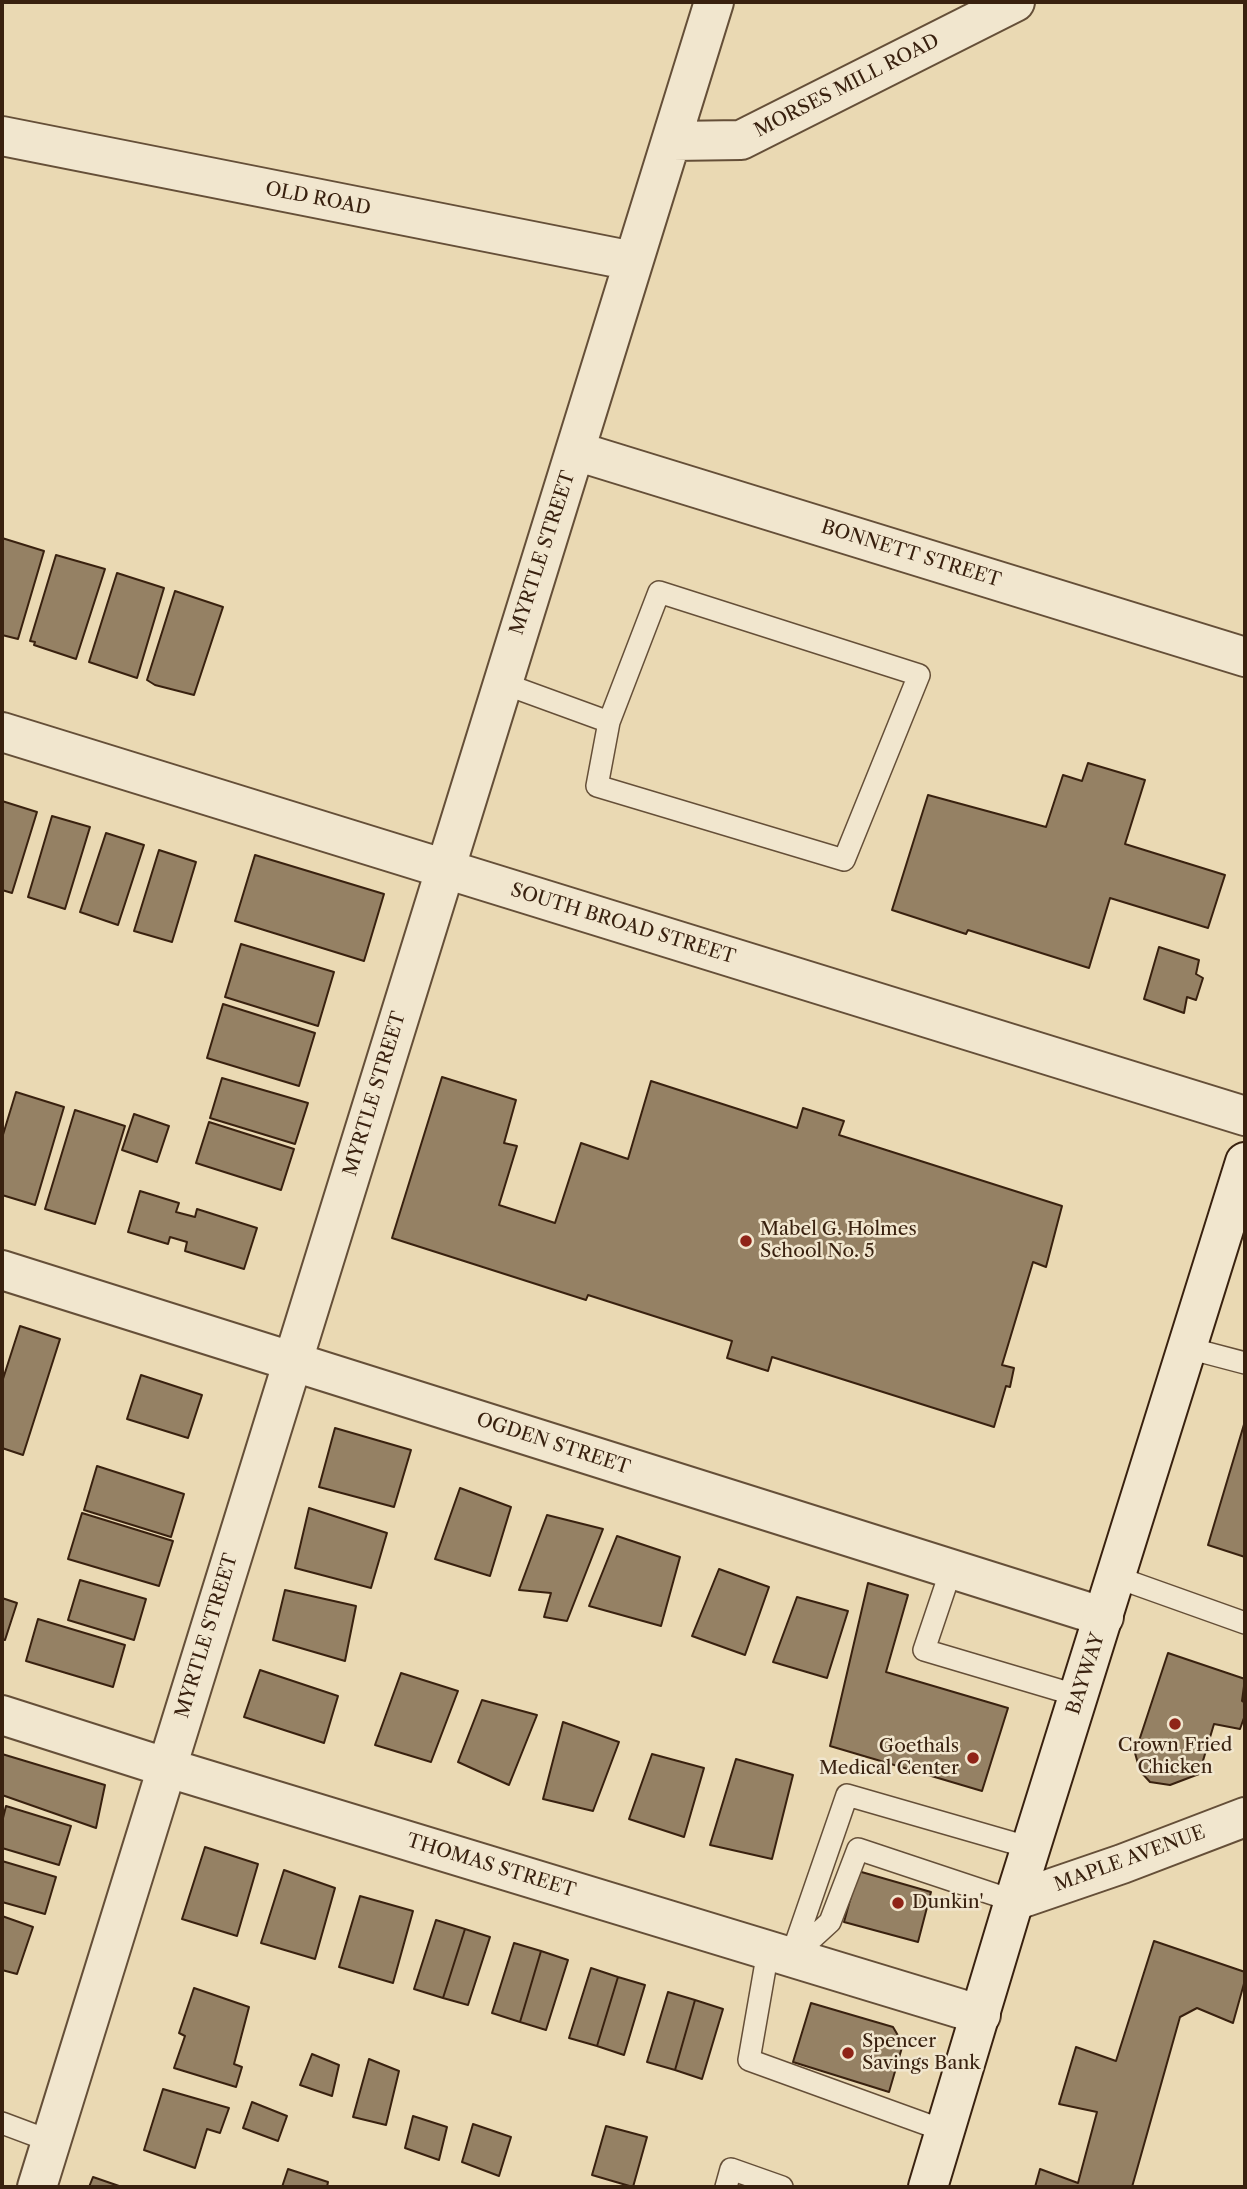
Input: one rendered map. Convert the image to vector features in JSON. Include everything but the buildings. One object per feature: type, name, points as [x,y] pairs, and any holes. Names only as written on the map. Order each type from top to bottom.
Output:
[{"type":"street","name":"MYRTLE STREET","points":[[37,2187],[714,2]]},
{"type":"street","name":"MORSES MILL ROAD","points":[[673,141],[741,140],[1015,2]]},
{"type":"street","name":"OLD ROAD","points":[[2,136],[633,261]]},
{"type":"street","name":"BONNETT STREET","points":[[576,451],[1245,657]]},
{"type":"street","name":"SOUTH BROAD STREET","points":[[2,732],[1245,1116]]},
{"type":"street","name":"BAYWAY","points":[[928,2187],[1014,1901],[1245,1162]]},
{"type":"street","name":"OGDEN STREET","points":[[2,1270],[1104,1617]]},
{"type":"street","name":"THOMAS STREET","points":[[2,1714],[165,1768],[981,2015]]},
{"type":"street","name":"MAPLE AVENUE","points":[[1014,1901],[1122,1864],[1245,1817]]},
{"type":"lane","points":[[659,592],[919,675],[844,860],[597,786],[609,722],[659,592]]},
{"type":"lane","points":[[502,683],[609,722]]},
{"type":"lane","points":[[1188,1348],[1245,1363]]},
{"type":"lane","points":[[951,1570],[924,1650],[1079,1696]]},
{"type":"lane","points":[[1116,1577],[1245,1623]]},
{"type":"lane","points":[[945,2131],[750,2060],[780,1954],[847,1795],[1031,1848]]},
{"type":"lane","points":[[780,1954],[830,1922],[858,1849],[1014,1901]]},
{"type":"lane","points":[[2,2123],[50,2141]]},
{"type":"lane","points":[[726,2187],[731,2169],[782,2187]]},
{"type":"place","name":"Mabel G. Holmes School No. 5","points":[[746,1241]]},
{"type":"place","name":"Crown Fried Chicken","points":[[1175,1724]]},
{"type":"place","name":"Goethals Medical Center","points":[[973,1758]]},
{"type":"place","name":"Dunkin'","points":[[898,1903]]},
{"type":"place","name":"Spencer Savings Bank","points":[[848,2053]]}]
